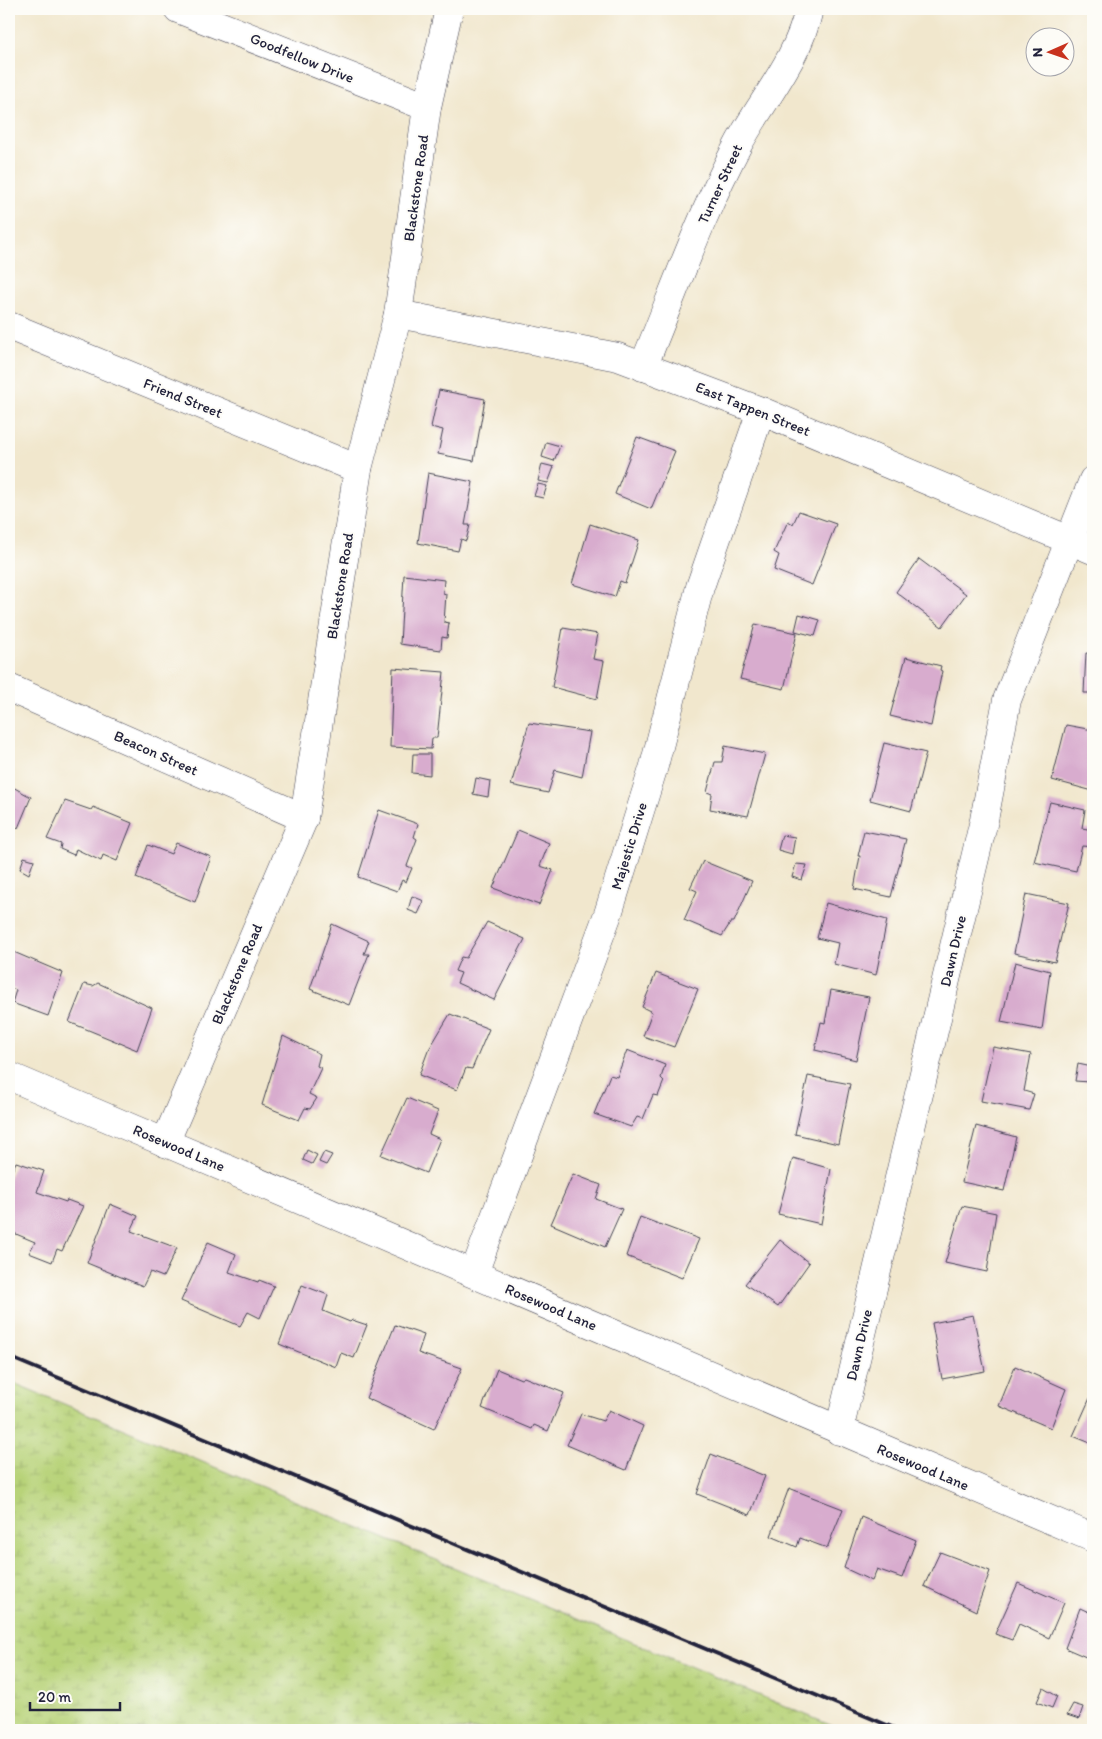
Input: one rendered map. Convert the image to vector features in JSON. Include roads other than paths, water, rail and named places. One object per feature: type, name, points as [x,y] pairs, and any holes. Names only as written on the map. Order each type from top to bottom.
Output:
[{"type":"street","name":"Goodfellow Drive","points":[[178,9],[427,107]]},
{"type":"street","name":"Blackstone Road","points":[[165,1143],[304,818],[358,469],[398,314],[427,107],[449,9]]},
{"type":"street","name":"Turner Street","points":[[643,367],[716,188],[740,142],[797,46],[810,9]]},
{"type":"street","name":"East Tappen Street","points":[[398,314],[618,357],[761,412],[1081,545]]},
{"type":"street","name":"Friend Street","points":[[9,326],[358,469]]},
{"type":"street","name":"Majestic Drive","points":[[474,1273],[608,914],[654,766],[700,587],[761,412]]},
{"type":"street","name":"Dawn Drive","points":[[839,1431],[984,820],[1008,700],[1081,545],[1093,480]]},
{"type":"street","name":"Beacon Street","points":[[9,688],[304,818]]},
{"type":"street","name":"Rosewood Lane","points":[[9,1076],[1093,1538]]},
{"type":"railway","points":[[9,1357],[899,1730]]}]
